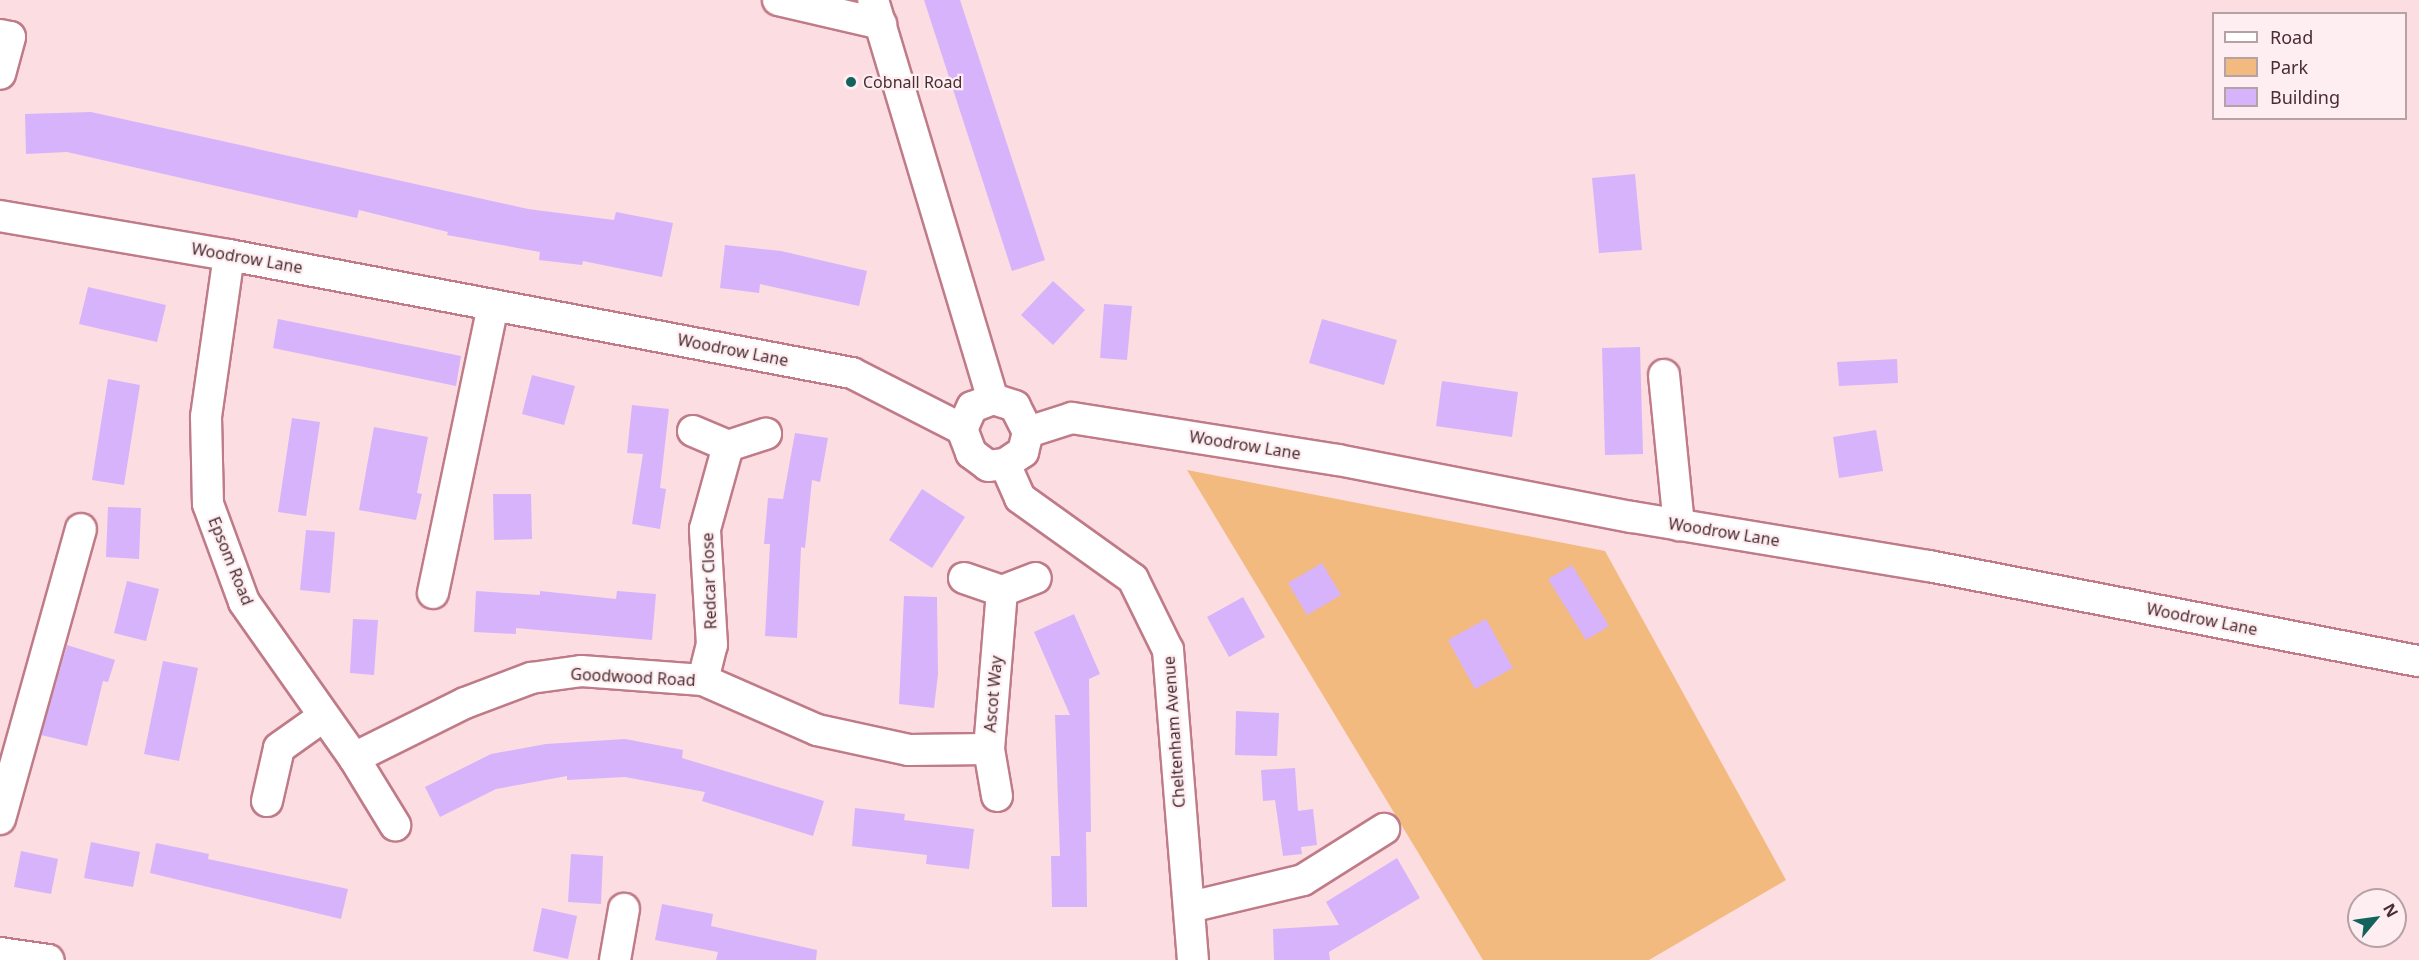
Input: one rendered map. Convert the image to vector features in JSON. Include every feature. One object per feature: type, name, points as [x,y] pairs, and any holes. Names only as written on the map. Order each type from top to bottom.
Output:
[{"type":"street","points":[[778,0],[877,12],[993,399]]},
{"type":"street","points":[[0,35],[10,37],[0,74]]},
{"type":"street","name":"Woodrow Lane","points":[[0,216],[230,255],[852,373],[962,429]]},
{"type":"street","name":"Epsom Road","points":[[230,255],[206,417],[208,504],[244,602],[354,758],[396,825]]},
{"type":"street","points":[[433,593],[493,304]]},
{"type":"street","points":[[1664,375],[1679,525]]},
{"type":"street","points":[[993,399],[1015,406],[1028,432],[1023,452],[1005,464],[987,466],[970,453],[962,429],[972,407],[993,399]]},
{"type":"street","name":"Woodrow Lane","points":[[1028,432],[1072,418],[1338,460],[1679,525],[1929,566],[2419,662]]},
{"type":"street","points":[[693,431],[728,446],[766,434]]},
{"type":"street","name":"Redcar Close","points":[[703,680],[712,645],[705,529],[728,446]]},
{"type":"street","name":"Cheltenham Avenue","points":[[1005,464],[1020,498],[1133,579],[1168,650],[1193,960]]},
{"type":"street","points":[[0,819],[7,770],[81,529]]},
{"type":"street","points":[[964,578],[1002,591],[1036,578]]},
{"type":"street","name":"Ascot Way","points":[[997,796],[989,749],[1002,591]]},
{"type":"street","name":"Goodwood Road","points":[[354,758],[465,703],[531,678],[581,671],[703,680],[817,729],[909,750],[989,749]]},
{"type":"street","points":[[267,801],[279,748],[324,716]]},
{"type":"street","points":[[1190,907],[1303,880],[1384,830]]},
{"type":"street","points":[[615,960],[624,909]]},
{"type":"street","points":[[0,953],[48,960]]},
{"type":"green space","points":[[1187,470],[1605,551],[1786,880],[1649,960],[1483,960]]},
{"type":"building","points":[[924,0],[960,0],[1045,260],[1012,271]]},
{"type":"building","points":[[91,112],[528,209],[614,220],[616,212],[673,223],[662,277],[583,261],[582,265],[539,260],[540,252],[447,235],[448,232],[359,210],[357,218],[67,152],[26,154],[25,114]]},
{"type":"building","points":[[1635,174],[1642,250],[1599,253],[1592,178]]},
{"type":"building","points":[[725,245],[781,251],[867,271],[859,306],[760,284],[759,293],[720,288]]},
{"type":"building","points":[[1053,281],[1085,310],[1053,345],[1021,315]]},
{"type":"building","points":[[88,287],[166,305],[157,342],[79,324]]},
{"type":"building","points":[[1104,304],[1132,306],[1127,360],[1100,358]]},
{"type":"building","points":[[278,319],[461,356],[456,386],[273,348]]},
{"type":"building","points":[[1322,319],[1397,340],[1384,385],[1309,363]]},
{"type":"building","points":[[1640,347],[1643,454],[1605,455],[1602,348]]},
{"type":"building","points":[[1897,359],[1898,383],[1839,386],[1837,362]]},
{"type":"building","points":[[532,375],[575,386],[564,425],[522,414]]},
{"type":"building","points":[[108,379],[140,385],[124,485],[92,480]]},
{"type":"building","points":[[1442,381],[1518,392],[1512,437],[1436,426]]},
{"type":"building","points":[[632,405],[669,409],[660,488],[666,489],[660,529],[632,524],[643,454],[627,453]]},
{"type":"building","points":[[292,418],[320,422],[306,516],[278,512]]},
{"type":"building","points":[[374,427],[428,437],[417,493],[422,494],[416,520],[359,510]]},
{"type":"building","points":[[1876,430],[1883,471],[1839,478],[1833,437]]},
{"type":"building","points":[[795,433],[828,438],[820,482],[812,480],[805,548],[801,547],[797,638],[765,636],[770,544],[764,544],[768,498],[783,499]]},
{"type":"building","points":[[922,489],[965,517],[932,568],[889,540]]},
{"type":"building","points":[[493,494],[531,494],[532,539],[494,540]]},
{"type":"building","points":[[108,507],[141,508],[139,559],[106,557]]},
{"type":"building","points":[[306,530],[335,532],[330,593],[300,590]]},
{"type":"building","points":[[1322,563],[1341,595],[1307,615],[1288,583]]},
{"type":"building","points":[[1572,565],[1609,626],[1586,640],[1548,579]]},
{"type":"building","points":[[127,581],[159,589],[146,641],[114,633]]},
{"type":"building","points":[[476,591],[540,595],[540,591],[616,599],[617,591],[656,594],[652,640],[516,628],[516,634],[474,632]]},
{"type":"building","points":[[904,596],[937,597],[938,674],[934,708],[899,704]]},
{"type":"building","points":[[1243,597],[1265,637],[1229,657],[1207,617]]},
{"type":"building","points":[[1074,614],[1100,674],[1089,679],[1091,832],[1086,832],[1087,907],[1052,907],[1051,856],[1060,856],[1055,715],[1070,715],[1034,632]]},
{"type":"building","points":[[353,619],[378,620],[374,675],[350,673]]},
{"type":"building","points":[[1486,619],[1513,668],[1475,689],[1448,640]]},
{"type":"building","points":[[67,645],[115,660],[108,682],[103,681],[87,746],[41,735]]},
{"type":"building","points":[[163,661],[198,668],[179,761],[144,754]]},
{"type":"building","points":[[1236,711],[1279,713],[1277,756],[1235,755]]},
{"type":"building","points":[[625,739],[683,750],[682,758],[824,801],[813,836],[702,801],[705,792],[625,777],[567,780],[567,776],[496,789],[440,817],[425,787],[491,754],[546,744]]},
{"type":"building","points":[[1295,768],[1298,811],[1313,809],[1317,845],[1301,847],[1302,854],[1283,856],[1275,800],[1263,801],[1261,770]]},
{"type":"building","points":[[855,808],[905,814],[904,820],[974,829],[969,869],[926,864],[927,855],[852,846]]},
{"type":"building","points":[[91,842],[140,852],[133,887],[84,878]]},
{"type":"building","points":[[156,843],[209,854],[208,859],[348,889],[341,919],[150,873]]},
{"type":"building","points":[[21,851],[58,859],[51,894],[14,887]]},
{"type":"building","points":[[571,854],[603,856],[601,904],[568,902]]},
{"type":"building","points":[[1397,858],[1420,898],[1329,952],[1330,960],[1274,960],[1273,929],[1339,925],[1326,902]]},
{"type":"building","points":[[662,904],[713,914],[711,926],[817,950],[816,960],[716,960],[718,952],[655,940]]},
{"type":"building","points":[[542,908],[577,916],[568,959],[533,951]]},
{"type":"place","name":"Cobnall Road","points":[[851,82]]}]
